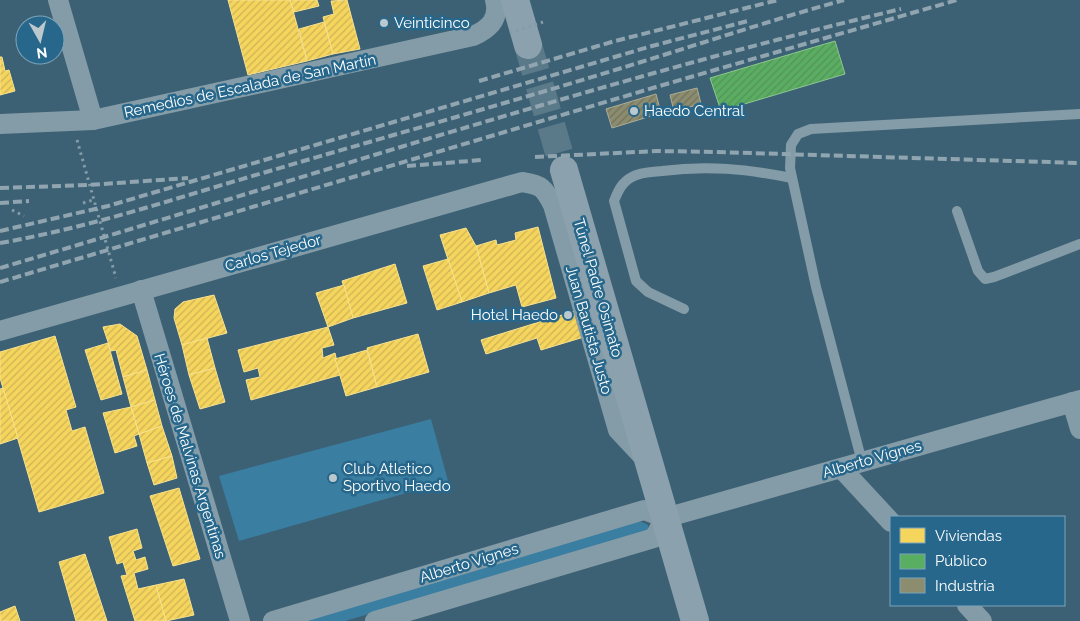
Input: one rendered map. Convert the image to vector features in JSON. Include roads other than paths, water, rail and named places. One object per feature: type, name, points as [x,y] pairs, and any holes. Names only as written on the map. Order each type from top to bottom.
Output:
[{"type":"street","points":[[58,0],[93,120]]},
{"type":"street","points":[[495,0],[497,8],[511,33]]},
{"type":"street","points":[[511,33],[515,0]]},
{"type":"street","name":"Remedios de Escalada de San Martín","points":[[0,124],[59,123],[93,120],[473,36],[485,30],[511,33]]},
{"type":"street","name":"Túnel Padre Osimato","points":[[564,170],[632,406]]},
{"type":"street","name":"Carlos Tejedor","points":[[0,331],[120,295],[522,182],[535,184],[545,189]]},
{"type":"street","name":"Juan Bautista Justo","points":[[545,189],[553,205],[618,430],[648,462]]},
{"type":"street","name":"Héroes de Malvinas Argentinas","points":[[141,290],[240,621]]},
{"type":"street","points":[[1076,401],[1080,429]]},
{"type":"street","name":"Alberto Vignes","points":[[273,621],[644,510],[665,518],[1076,401]]},
{"type":"street","name":"Juan Bautista Justo","points":[[632,406],[695,621]]},
{"type":"street","points":[[841,468],[890,521]]},
{"type":"street","name":"Alberto Vignes","points":[[375,621],[654,538],[665,518]]},
{"type":"street","points":[[362,595],[369,621]]},
{"type":"street","points":[[968,606],[982,621]]},
{"type":"lane","points":[[862,462],[816,287],[790,168],[791,145],[798,134],[811,129],[1080,114]]},
{"type":"lane","points":[[684,309],[648,292],[636,281],[614,201],[622,184],[632,176],[648,172],[698,167],[757,171],[792,178]]},
{"type":"lane","points":[[957,211],[978,271],[985,279],[1080,244]]},
{"type":"tunnel","points":[[528,45],[564,170]]},
{"type":"railway","points":[[479,81],[615,41],[778,0]]},
{"type":"railway","points":[[0,243],[69,228],[137,210],[549,90],[844,0]]},
{"type":"railway","points":[[0,282],[656,87],[957,0]]},
{"type":"railway","points":[[0,268],[561,99],[787,37],[901,9]]},
{"type":"railway","points":[[0,231],[108,206],[652,46],[748,21]]},
{"type":"railway","points":[[535,157],[657,151],[1080,163]]},
{"type":"railway","points":[[407,166],[482,160]]},
{"type":"railway","points":[[0,188],[89,185],[188,178]]},
{"type":"railway","points":[[0,203],[29,201]]},
{"type":"place","name":"Veinticinco","points":[[384,23]]},
{"type":"place","name":"Haedo Central","points":[[634,111]]},
{"type":"place","name":"Hotel Haedo","points":[[568,315]]},
{"type":"place","name":"Club Atletico Sportivo Haedo","points":[[333,478]]}]
